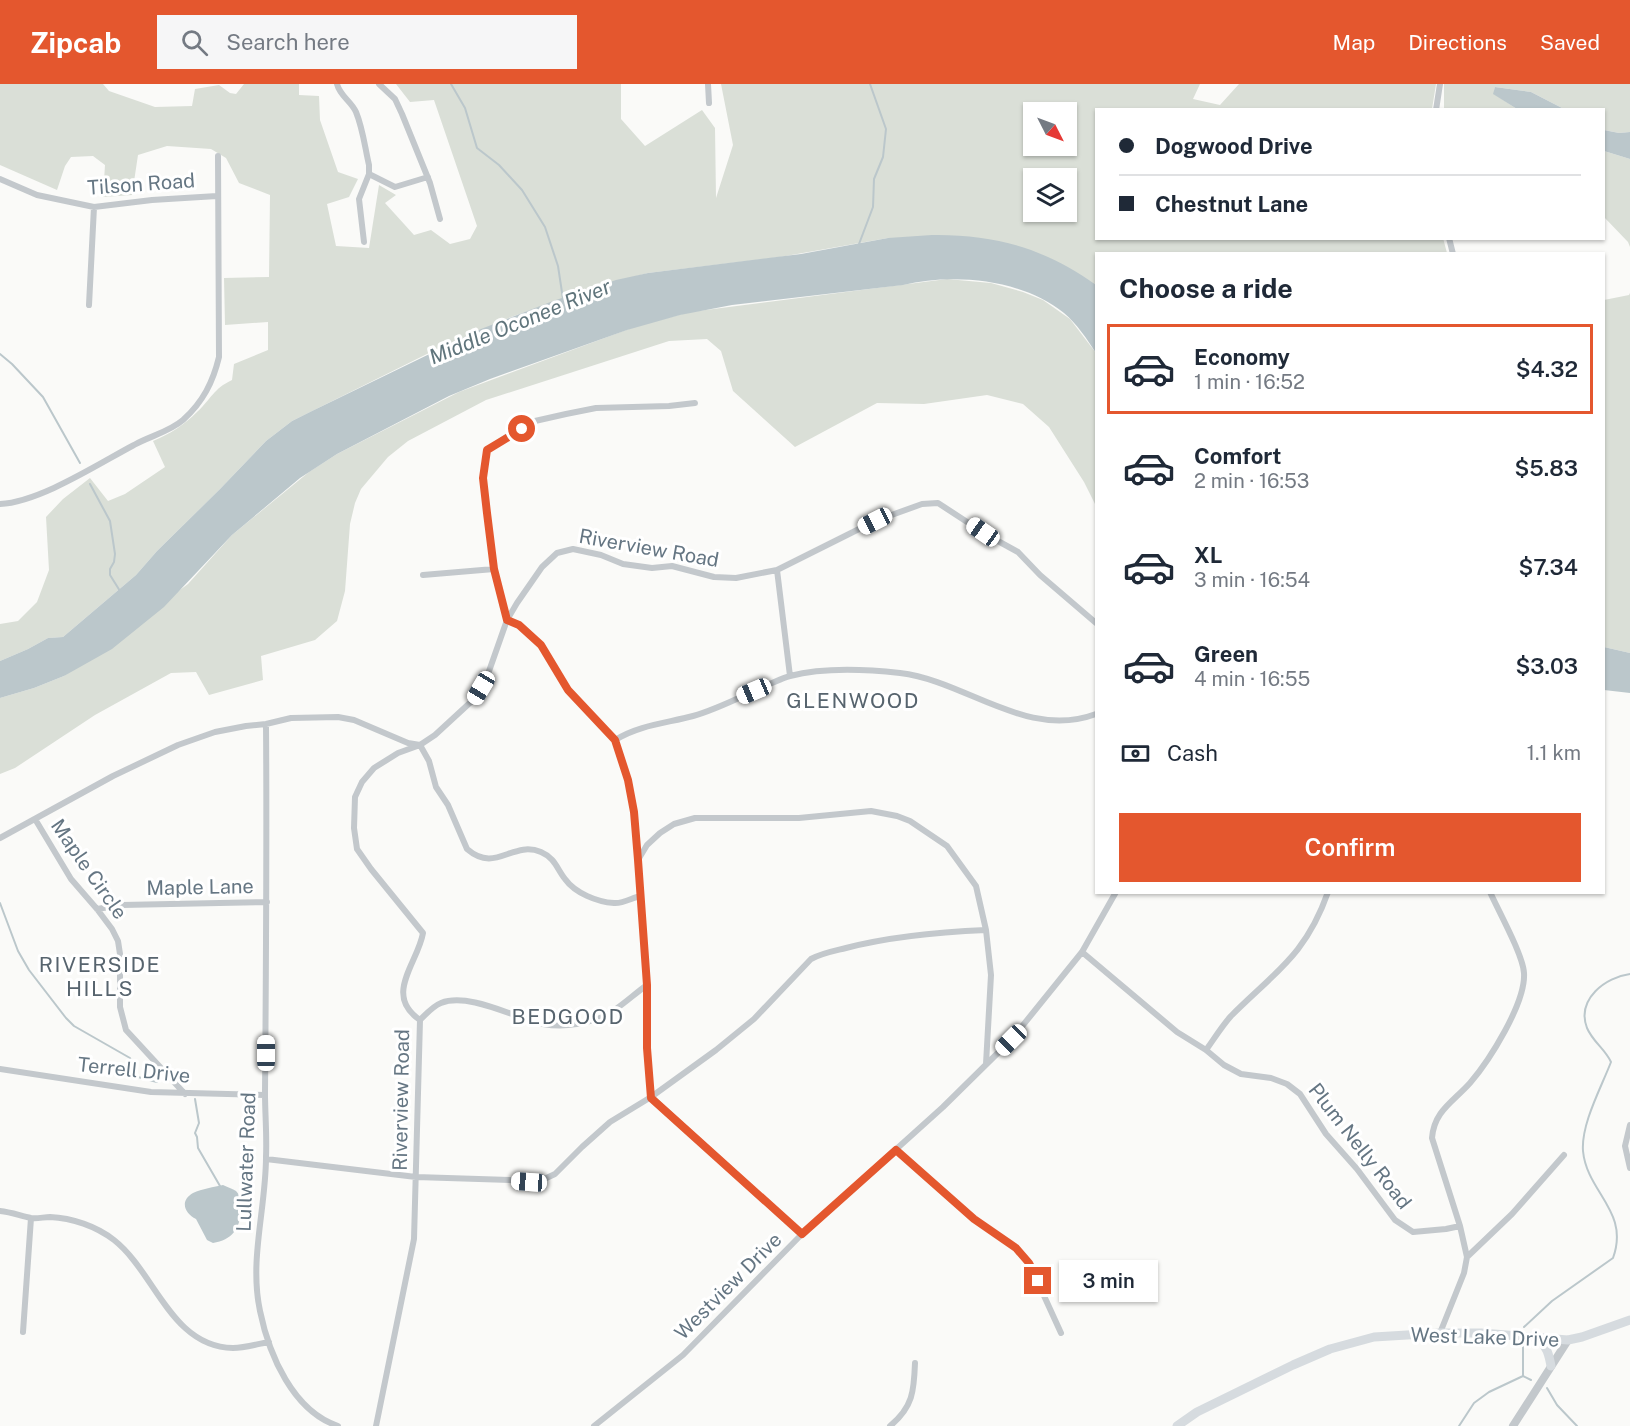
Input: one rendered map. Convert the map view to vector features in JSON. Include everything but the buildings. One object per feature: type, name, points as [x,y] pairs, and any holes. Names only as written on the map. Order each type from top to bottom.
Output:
[{"type":"main road","name":"West Lake Drive","points":[[1177,1426],[1197,1412],[1330,1349],[1374,1337],[1440,1333],[1568,1340],[1630,1320]]},
{"type":"main road","points":[[1539,1339],[1550,1356],[1551,1366]]},
{"type":"street","points":[[337,84],[340,93],[356,111],[369,165],[369,174],[359,199],[364,242]]},
{"type":"street","points":[[378,84],[395,99],[428,177],[440,219]]},
{"type":"street","points":[[708,84],[710,103]]},
{"type":"street","points":[[1436,108],[1440,84]]},
{"type":"street","points":[[0,504],[14,504],[174,427],[198,405],[210,386],[219,357],[218,156]]},
{"type":"street","points":[[369,174],[394,186],[428,177]]},
{"type":"street","name":"Tilson Road","points":[[0,179],[37,195],[94,207],[152,200],[217,196]]},
{"type":"street","points":[[89,305],[94,207]]},
{"type":"street","points":[[695,403],[596,408],[566,414],[535,422],[487,450],[483,478],[494,569],[507,620],[519,625],[541,645],[568,690],[615,740],[628,780],[634,812],[638,860],[647,985],[647,1048],[651,1098],[802,1234]]},
{"type":"street","name":"Riverview Road","points":[[376,1426],[414,1239],[420,1020],[410,1013],[405,1005],[403,987],[408,968],[423,933],[357,849],[353,813],[355,797],[362,782],[374,768],[435,735],[473,700],[488,674],[507,620],[542,567],[557,553],[573,549],[601,555],[623,564],[652,568],[672,566],[714,577],[736,578],[777,570],[875,521],[922,504],[938,503],[1018,552],[1047,581],[1095,622]]},
{"type":"street","points":[[423,575],[494,569]]},
{"type":"street","points":[[777,570],[790,676]]},
{"type":"street","points":[[615,740],[627,732],[694,716],[790,676],[836,670],[901,673],[941,682],[1032,719],[1071,721],[1095,714]]},
{"type":"street","points":[[0,838],[113,776],[178,745],[215,732],[291,718],[338,717],[354,720],[408,743],[420,745],[429,761],[436,787],[448,805],[467,849],[473,854],[484,859],[493,859],[524,849],[540,851],[551,858],[566,881],[584,895],[615,904],[640,896]]},
{"type":"street","name":"Lullwater Road","points":[[266,724],[266,1159],[256,1272],[260,1310],[269,1342],[292,1390],[310,1410],[338,1426]]},
{"type":"street","points":[[638,860],[647,845],[660,833],[674,824],[695,818],[799,818],[871,811],[897,816],[930,833],[947,846],[976,886],[986,930],[992,975],[986,1065]]},
{"type":"street","name":"Maple Circle","points":[[35,819],[71,879],[112,929],[118,942],[120,1008],[126,1030],[185,1094]]},
{"type":"street","name":"Westview Drive","points":[[594,1426],[683,1355],[802,1234],[896,1150],[1011,1040],[1082,952],[1115,894]]},
{"type":"street","points":[[1206,1050],[1230,1018],[1294,957],[1310,935],[1320,916],[1327,894]]},
{"type":"street","points":[[1440,1333],[1464,1273],[1467,1257],[1460,1226],[1434,1147],[1433,1125],[1440,1113],[1470,1083],[1488,1060],[1516,1008],[1524,974],[1521,960],[1492,894]]},
{"type":"street","name":"Maple Lane","points":[[97,909],[122,905],[267,902]]},
{"type":"street","points":[[266,1159],[416,1177],[540,1181],[555,1174],[610,1122],[651,1098],[754,1019],[811,959],[820,954],[861,944],[924,933],[986,930]]},
{"type":"street","name":"Plum Nelly Road","points":[[1082,952],[1178,1032],[1224,1065],[1241,1074],[1271,1078],[1287,1084],[1300,1094],[1326,1134],[1357,1169],[1395,1221],[1413,1232],[1430,1232],[1460,1226]]},
{"type":"street","points":[[420,1020],[442,1003],[456,1000],[471,1001],[544,1024],[580,1023],[607,1015],[647,985]]},
{"type":"street","name":"Terrell Drive","points":[[1,1068],[151,1092],[265,1095]]},
{"type":"street","points":[[1630,1125],[1625,1146],[1630,1168]]},
{"type":"street","points":[[896,1150],[974,1219],[1016,1248],[1029,1263],[1061,1333]]},
{"type":"street","points":[[1467,1257],[1512,1214],[1564,1155]]},
{"type":"street","points":[[0,1211],[31,1218],[76,1220],[114,1240],[128,1254],[190,1334],[210,1343],[232,1348],[269,1342]]},
{"type":"street","points":[[23,1332],[31,1218]]},
{"type":"street","points":[[1512,1426],[1568,1340]]},
{"type":"street","points":[[890,1426],[907,1409],[914,1392],[915,1363]]},
{"type":"shaded area","points":[[0,84],[103,84],[109,91],[155,107],[192,106],[195,89],[219,85],[230,93],[236,94],[244,84],[299,84],[299,95],[319,96],[320,120],[338,172],[358,179],[349,197],[327,204],[336,246],[369,248],[379,185],[396,195],[385,203],[414,235],[431,230],[450,244],[470,239],[477,226],[434,100],[410,102],[396,84],[621,84],[621,119],[645,146],[702,110],[715,128],[716,198],[733,145],[721,84],[1200,84],[1193,99],[1220,105],[1239,84],[1436,84],[1432,108],[1095,108],[1095,240],[1444,240],[1447,252],[1095,252],[1095,285],[888,238],[780,257],[648,273],[595,287],[511,317],[431,352],[292,421],[266,441],[136,575],[63,637],[48,638],[0,661],[0,624],[18,621],[37,602],[49,570],[46,517],[63,499],[90,478],[108,501],[125,494],[165,467],[153,441],[182,425],[217,390],[232,380],[234,364],[268,350],[268,322],[225,325],[224,278],[269,277],[270,195],[239,183],[226,158],[211,149],[167,146],[138,155],[132,195],[103,197],[105,165],[93,156],[71,157],[65,166],[57,190],[0,165]]},
{"type":"shaded area","points":[[1444,84],[1630,84],[1630,132],[1605,130],[1605,108],[1562,108],[1531,92],[1495,87],[1494,94],[1515,108],[1444,108]]},
{"type":"shaded area","points":[[1605,151],[1630,159],[1630,247],[1605,218]]},
{"type":"shaded area","points":[[947,279],[991,283],[1043,300],[1070,319],[1095,352],[1095,504],[1084,482],[1049,427],[1023,404],[987,395],[924,404],[877,403],[795,447],[733,391],[721,351],[707,339],[669,341],[486,400],[408,441],[388,457],[361,489],[355,503],[350,524],[345,591],[337,621],[315,640],[261,656],[263,680],[209,695],[196,672],[171,673],[95,715],[15,768],[0,774],[0,698],[64,676],[188,584],[232,535],[309,472],[337,454],[459,392],[637,326],[690,312]]},
{"type":"shaded area","points":[[1630,293],[1630,653],[1605,647],[1605,300]]},
{"type":"water","points":[[1495,87],[1531,92],[1562,108],[1515,108],[1493,94]]},
{"type":"water","points":[[1605,130],[1630,132],[1630,159],[1605,151]]},
{"type":"water","name":"Middle Oconee River","points":[[932,235],[977,237],[1039,253],[1077,272],[1095,284],[1095,352],[1073,322],[1047,302],[1008,286],[965,280],[923,281],[732,305],[680,315],[627,330],[449,396],[337,454],[300,478],[232,535],[164,607],[112,649],[64,676],[0,698],[0,661],[48,638],[63,637],[136,575],[266,441],[292,421],[481,329],[616,280],[648,273],[801,254],[888,238]]},
{"type":"water","points":[[1605,647],[1630,653],[1630,693],[1605,690]]},
{"type":"water","points":[[223,1185],[236,1191],[239,1195],[241,1205],[239,1223],[230,1236],[213,1243],[207,1240],[196,1219],[187,1211],[185,1203],[193,1193]]},
{"type":"waterway","name":"Middle Oconee River","points":[[451,84],[465,108],[477,148],[499,165],[522,190],[545,227],[558,266],[563,299]]},
{"type":"waterway","points":[[859,244],[873,207],[874,179],[883,157],[886,129],[870,84]]},
{"type":"waterway","points":[[0,354],[43,397],[80,463]]},
{"type":"waterway","points":[[90,484],[110,521],[115,554],[110,575],[120,591]]},
{"type":"waterway","points":[[0,903],[18,951],[29,970],[66,1018],[74,1026],[130,1058],[134,1076],[157,1082]]},
{"type":"waterway","points":[[1524,1327],[1552,1301],[1613,1258],[1617,1242],[1616,1227],[1586,1166],[1583,1151],[1588,1118],[1611,1062],[1587,1028],[1585,1017],[1589,999],[1595,991],[1612,980],[1630,974]]},
{"type":"waterway","points":[[195,1099],[199,1123],[195,1133],[198,1148],[220,1186]]},
{"type":"waterway","points":[[1523,1344],[1523,1376]]},
{"type":"waterway","points":[[1523,1376],[1531,1380]]},
{"type":"waterway","points":[[1459,1426],[1474,1403],[1489,1392],[1523,1376]]},
{"type":"waterway","points":[[1547,1388],[1557,1405],[1577,1426]]},
{"type":"district","name":"GLENWOOD","points":[[853,701]]},
{"type":"district","name":"RIVERSIDE HILLS","points":[[100,977]]},
{"type":"district","name":"BEDGOOD","points":[[568,1017]]},
{"type":"route","points":[[522,429],[487,450],[483,478],[494,569],[507,620],[519,625],[541,645],[568,690],[615,740],[628,780],[634,812],[638,860],[647,985],[647,1048],[651,1098],[802,1234],[896,1150],[974,1219],[996,1232],[1016,1248],[1029,1263],[1038,1281]]}]
